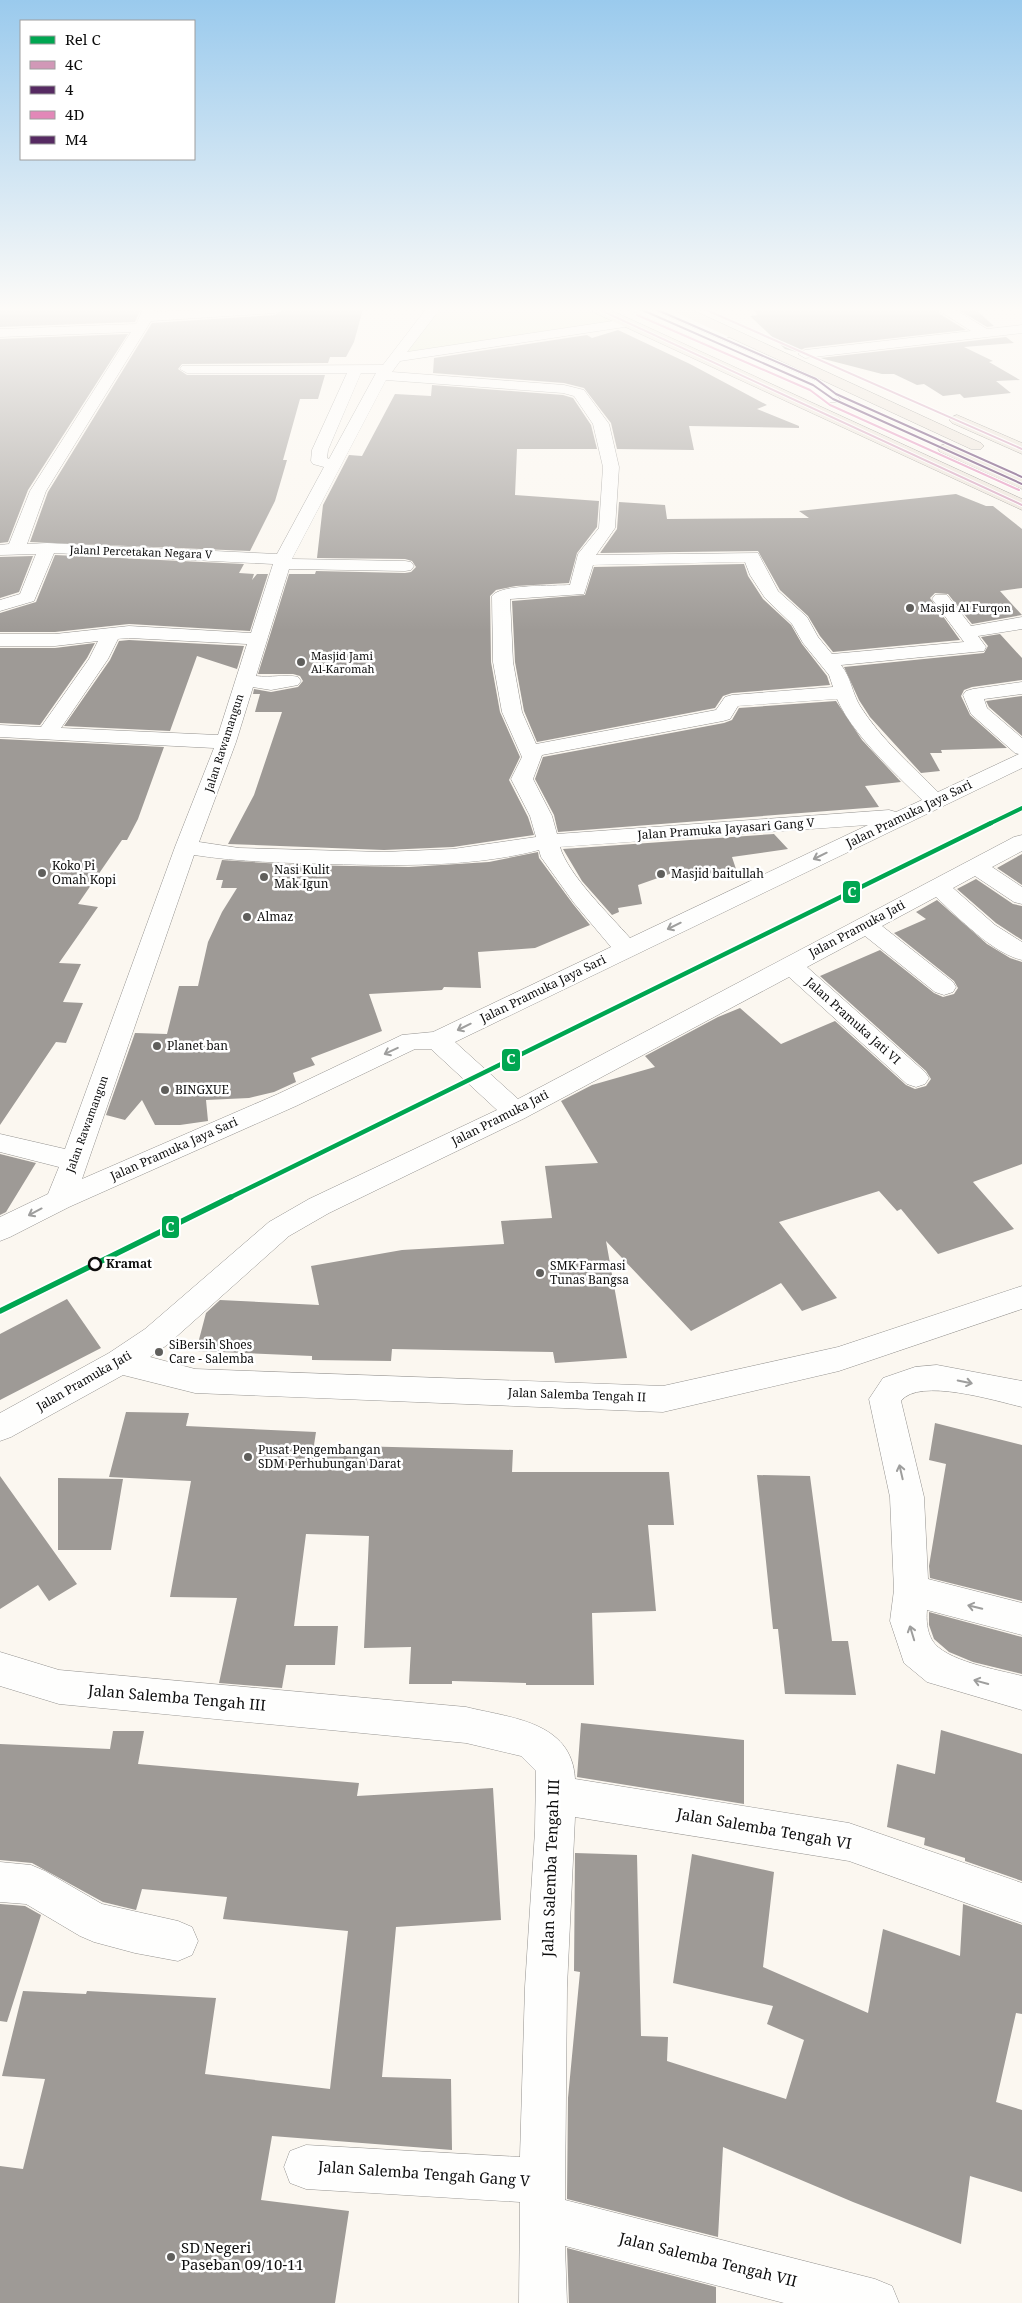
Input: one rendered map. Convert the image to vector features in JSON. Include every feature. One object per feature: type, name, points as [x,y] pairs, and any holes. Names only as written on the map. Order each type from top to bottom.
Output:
[{"type":"main road","points":[[833,416],[1022,506]]},
{"type":"main road","points":[[873,416],[1022,484]]},
{"type":"main road","points":[[912,416],[1022,467]]},
{"type":"main road","points":[[948,416],[1018,445]]},
{"type":"main road","points":[[972,427],[999,456]]},
{"type":"main road","points":[[888,443],[963,457]]},
{"type":"street","points":[[8,549],[38,491],[84,416]]},
{"type":"street","points":[[333,465],[319,461],[320,450],[335,416]]},
{"type":"street","name":"Jalan Rawamangun","points":[[59,1200],[75,1161],[186,847],[226,742],[282,561],[360,416]]},
{"type":"street","points":[[596,416],[601,424],[611,467],[607,528],[587,554],[587,560],[576,591],[505,594],[501,596],[503,662],[512,712],[532,757],[522,779],[541,816],[552,857],[582,898],[626,949]]},
{"type":"street","points":[[0,606],[28,597],[47,548]]},
{"type":"street","name":"Jalanl Percetakan Negara V","points":[[8,549],[47,548],[405,566]]},
{"type":"street","points":[[587,560],[752,557],[759,575],[771,594],[800,621],[810,638],[838,674],[852,709],[885,751],[935,801]]},
{"type":"street","points":[[828,660],[977,647],[941,599]]},
{"type":"street","points":[[967,632],[1022,623]]},
{"type":"street","points":[[0,640],[55,640],[139,632],[258,638]]},
{"type":"street","points":[[47,733],[98,659],[111,634]]},
{"type":"street","points":[[245,680],[271,684],[292,681]]},
{"type":"street","points":[[1022,688],[973,695],[978,710],[1022,749]]},
{"type":"street","points":[[530,751],[723,715],[732,701],[844,692]]},
{"type":"street","points":[[0,731],[226,742]]},
{"type":"street","name":"Jalan Pramuka Jaya Sari","points":[[0,1230],[59,1200],[287,1100],[411,1041],[437,1040],[1022,760]]},
{"type":"street","name":"Jalan Pramuka Jayasari Gang V","points":[[186,847],[239,855],[384,859],[453,856],[529,846],[548,841],[904,816]]},
{"type":"street","name":"Jalan Pramuka Jati","points":[[0,1428],[120,1362],[156,1337],[279,1228],[319,1206],[516,1112],[865,924],[1022,842]]},
{"type":"street","points":[[975,866],[1022,898]]},
{"type":"street","points":[[938,887],[988,930],[1022,953]]},
{"type":"street","points":[[865,924],[944,987]]},
{"type":"street","name":"Jalan Pramuka Jati VI","points":[[790,965],[916,1078]]},
{"type":"street","points":[[437,1040],[516,1112]]},
{"type":"street","points":[[0,1143],[75,1161]]},
{"type":"street","name":"Jalan Salemba Tengah II","points":[[120,1362],[195,1381],[663,1398],[838,1359],[1020,1302]]},
{"type":"street","points":[[1022,1394],[936,1377],[915,1379],[894,1386],[885,1399],[907,1497],[911,1590],[908,1621],[917,1651],[940,1670],[1022,1693]]},
{"type":"street","points":[[911,1590],[1022,1619]]},
{"type":"street","name":"Jalan Salemba Tengah III","points":[[0,1669],[59,1687],[466,1725],[532,1741],[555,1764],[557,1795],[548,1942],[542,2199],[542,2303]]},
{"type":"street","name":"Jalan Salemba Tengah VI","points":[[557,1795],[849,1842],[1022,1903]]},
{"type":"street","points":[[0,1882],[31,1885],[94,1922],[135,1933],[178,1941]]},
{"type":"street","name":"Jalan Salemba Tengah Gang V","points":[[306,2167],[542,2199]]},
{"type":"street","name":"Jalan Salemba Tengah VII","points":[[542,2199],[875,2303]]},
{"type":"building","points":[[0,416],[75,416],[28,490],[8,542],[0,543]]},
{"type":"building","points":[[94,416],[295,416],[283,460],[287,460],[275,501],[250,551],[30,542],[48,492]]},
{"type":"building","points":[[383,416],[585,416],[591,425],[597,449],[517,449],[515,495],[599,501],[597,527],[577,553],[569,583],[516,586],[496,590],[490,596],[491,662],[500,712],[520,757],[509,780],[528,817],[534,835],[453,847],[384,850],[228,844],[254,795],[282,712],[255,712],[260,694],[253,694],[254,689],[271,692],[298,687],[303,681],[300,676],[293,674],[258,674],[289,574],[315,574],[316,571],[405,573],[411,572],[416,567],[412,561],[405,559],[317,558],[323,505],[349,455],[362,456]]},
{"type":"building","points":[[606,416],[775,416],[799,426],[799,428],[689,426],[694,450],[617,449],[611,423]]},
{"type":"building","points":[[956,494],[986,506],[993,506],[1022,529],[1022,588],[1000,591],[1022,615],[972,624],[948,594],[935,593],[930,598],[960,640],[833,652],[820,636],[808,616],[780,590],[758,551],[600,553],[617,529],[619,502],[665,505],[667,519],[809,518],[799,511]]},
{"type":"building","points":[[55,555],[244,564],[239,573],[254,574],[252,580],[257,574],[268,574],[250,631],[129,624],[55,632],[0,632],[0,613],[36,602]]},
{"type":"building","points":[[33,556],[19,592],[0,598],[0,557]]},
{"type":"building","points":[[744,564],[748,576],[763,599],[791,625],[802,644],[827,676],[830,685],[732,693],[723,696],[715,708],[537,742],[524,711],[515,662],[512,601],[585,595],[594,567]]},
{"type":"building","points":[[1000,634],[1022,658],[1022,680],[972,687],[964,690],[961,696],[970,715],[1007,748],[941,750],[942,753],[930,753],[940,771],[921,773],[870,717],[859,700],[844,667],[984,653],[988,646],[981,637]]},
{"type":"building","points":[[119,641],[244,646],[237,669],[197,656],[170,731],[64,726],[110,660]]},
{"type":"building","points":[[95,643],[87,658],[40,725],[0,723],[0,648],[55,648]]},
{"type":"building","points":[[1022,696],[1022,736],[989,707],[986,701]]},
{"type":"building","points":[[836,701],[862,740],[901,782],[865,786],[879,807],[558,832],[554,815],[535,779],[543,757],[724,723],[732,720],[739,708]]},
{"type":"building","points":[[0,739],[164,747],[138,819],[127,840],[122,840],[78,904],[98,907],[59,963],[81,964],[63,1002],[83,1003],[66,1043],[56,1042],[0,1125]]},
{"type":"building","points":[[774,834],[788,849],[732,857],[736,869],[707,874],[675,872],[638,885],[642,904],[618,908],[619,912],[612,915],[582,881],[563,849]]},
{"type":"building","points":[[538,852],[539,858],[590,925],[535,948],[478,952],[481,988],[444,987],[442,990],[369,994],[382,1031],[311,1058],[315,1065],[293,1073],[296,1082],[274,1092],[249,1098],[206,1100],[208,1121],[180,1125],[155,1125],[142,1100],[125,1120],[106,1115],[135,1033],[167,1034],[179,986],[198,986],[208,942],[222,912],[237,888],[221,888],[223,880],[216,880],[222,860],[297,865],[409,867],[489,862]]},
{"type":"building","points":[[1022,854],[1022,885],[997,868]]},
{"type":"building","points":[[976,879],[1013,904],[1022,906],[1022,940],[996,923],[957,889]]},
{"type":"building","points":[[937,900],[987,944],[1010,958],[1022,962],[1022,1164],[973,1182],[1014,1229],[938,1254],[901,1209],[897,1211],[879,1191],[779,1222],[837,1298],[802,1311],[781,1283],[691,1331],[606,1241],[627,1358],[555,1363],[553,1352],[392,1349],[391,1361],[312,1360],[312,1356],[196,1351],[206,1313],[220,1300],[319,1305],[311,1266],[402,1250],[504,1244],[501,1221],[552,1218],[545,1166],[598,1163],[561,1101],[592,1085],[655,1067],[645,1056],[718,1017],[740,1008],[781,1044],[835,1021],[906,1085],[915,1089],[926,1086],[931,1079],[926,1071],[820,976],[880,950],[934,993],[943,997],[954,994],[958,988],[954,981],[894,933],[926,919],[916,912]]},
{"type":"building","points":[[0,1154],[36,1163],[6,1212],[0,1215]]},
{"type":"building","points":[[67,1299],[101,1348],[0,1400],[0,1334]]},
{"type":"building","points":[[126,1412],[189,1413],[186,1426],[316,1432],[314,1445],[513,1450],[512,1472],[669,1472],[674,1525],[648,1525],[656,1611],[592,1613],[594,1685],[526,1685],[526,1683],[452,1681],[452,1684],[409,1684],[411,1647],[364,1648],[369,1536],[306,1534],[294,1626],[338,1626],[335,1665],[286,1665],[282,1688],[219,1683],[237,1598],[170,1597],[191,1481],[109,1477]]},
{"type":"building","points":[[935,1423],[1022,1445],[1022,1601],[930,1578],[929,1566],[946,1464],[929,1460]]},
{"type":"building","points":[[757,1475],[810,1476],[832,1641],[848,1641],[856,1695],[785,1694],[778,1629],[773,1629]]},
{"type":"building","points":[[0,1476],[77,1584],[49,1601],[38,1585],[0,1609]]},
{"type":"building","points":[[58,1478],[123,1479],[111,1550],[58,1550]]},
{"type":"building","points":[[929,1612],[1022,1637],[1022,1674],[973,1662],[949,1652],[934,1639],[929,1625]]},
{"type":"building","points":[[581,1723],[744,1740],[744,1804],[577,1777]]},
{"type":"building","points":[[941,1730],[1022,1754],[1022,1881],[965,1861],[965,1858],[924,1845],[925,1838],[887,1827],[897,1764],[935,1774]]},
{"type":"building","points":[[113,1731],[144,1731],[138,1764],[359,1783],[357,1796],[493,1788],[501,1920],[396,1927],[382,2077],[451,2079],[452,2150],[272,2136],[261,2200],[349,2211],[335,2303],[0,2303],[0,2166],[23,2169],[45,2079],[2,2076],[23,1991],[86,1994],[87,1991],[216,1998],[205,2074],[330,2089],[348,1931],[223,1919],[227,1897],[142,1889],[136,1910],[103,1902],[32,1863],[0,1860],[0,1744],[110,1749]]},
{"type":"building","points":[[575,1853],[637,1855],[641,2036],[668,2037],[667,2061],[786,2099],[804,2040],[767,2024],[773,2006],[673,1983],[692,1854],[774,1872],[763,1967],[868,2013],[883,1929],[960,1956],[963,1904],[1022,1925],[1022,2014],[1016,2013],[996,2102],[1022,2110],[1022,2192],[970,2176],[961,2244],[853,2202],[723,2147],[718,2237],[567,2199],[568,2098],[580,1972],[574,1971]]},
{"type":"building","points":[[0,1904],[25,1906],[41,1915],[7,2022],[0,2021]]},
{"type":"building","points":[[567,2248],[716,2287],[716,2303],[569,2303]]},
{"type":"rail line","name":"C","points":[[0,1311],[1022,808]]},
{"type":"transit line","name":"4C","points":[[830,416],[1022,505]]},
{"type":"transit line","name":"4D","points":[[856,416],[1019,490]]},
{"type":"transit line","name":"4","points":[[872,416],[1022,484]]},
{"type":"transit line","name":"M4","points":[[886,416],[1022,477]]},
{"type":"transit line","name":"4C","points":[[948,416],[1022,449]]},
{"type":"place","name":"Masjid Al Furqon","points":[[910,608]]},
{"type":"place","name":"Masjid Jami Al-Karomah","points":[[301,662]]},
{"type":"place","name":"Koko Pi Omah Kopi","points":[[42,873]]},
{"type":"place","name":"Masjid baitullah","points":[[661,874]]},
{"type":"place","name":"Nasi Kulit Mak Igun","points":[[264,877]]},
{"type":"place","name":"Almaz","points":[[247,917]]},
{"type":"place","name":"Planet ban","points":[[157,1046]]},
{"type":"place","name":"BINGXUE","points":[[165,1090]]},
{"type":"place","name":"Kramat","points":[[95,1264]]},
{"type":"place","name":"SMK Farmasi Tunas Bangsa","points":[[540,1273]]},
{"type":"place","name":"SiBersih Shoes Care - Salemba","points":[[159,1352]]},
{"type":"place","name":"Pusat Pengembangan SDM Perhubungan Darat","points":[[248,1457]]},
{"type":"place","name":"SD Negeri Paseban 09/10-11","points":[[171,2257]]}]
